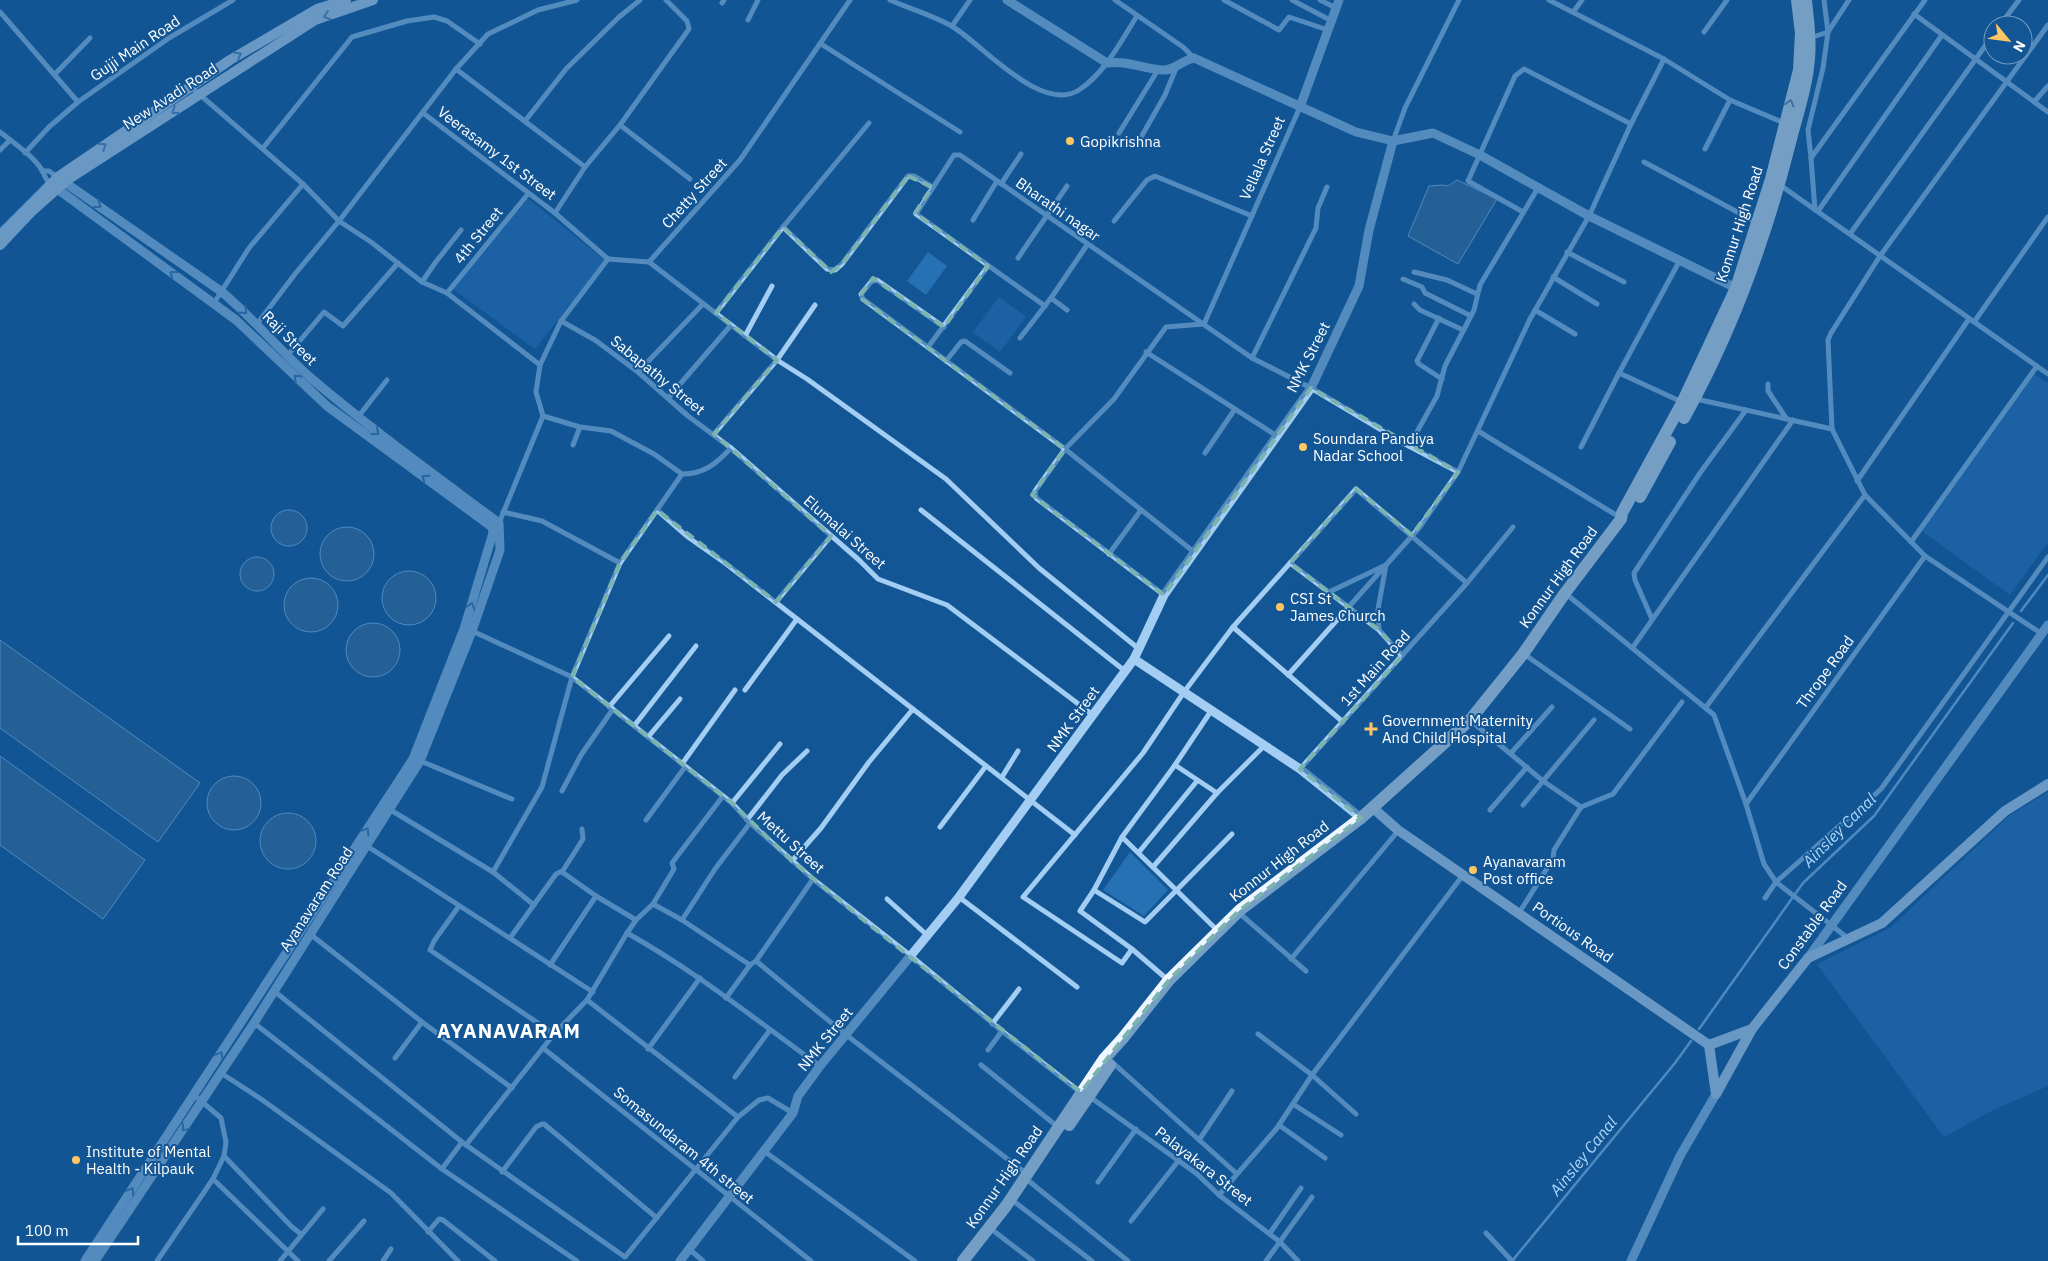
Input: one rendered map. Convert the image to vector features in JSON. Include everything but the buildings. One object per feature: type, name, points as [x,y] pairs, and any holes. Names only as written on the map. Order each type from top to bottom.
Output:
[{"type":"main road","name":"New Avadi Road","points":[[0,234],[58,183],[190,87],[230,60],[317,10],[346,0]]},
{"type":"main road","name":"New Avadi Road","points":[[0,245],[58,183],[200,95],[315,20],[373,0]]},
{"type":"main road","points":[[1688,401],[1735,311],[1779,184],[1805,89],[1809,58],[1809,38],[1798,1]]},
{"type":"main road","name":"Konnur High Road","points":[[963,1261],[1028,1178],[1085,1094],[1104,1058],[1123,1038],[1169,980],[1237,912],[1361,818],[1470,720],[1523,654],[1565,593],[1621,519],[1622,513],[1688,401],[1736,288],[1771,179],[1799,70],[1801,33],[1798,1]]},
{"type":"main road","points":[[1808,958],[1882,923],[2005,811],[2048,784]]},
{"type":"main road","name":"Portious Road","points":[[1373,808],[1398,830],[1709,1045]]},
{"type":"main road","name":"Constable Road","points":[[1716,1094],[1752,1029],[1808,958]]},
{"type":"main road","points":[[1716,1094],[1709,1045],[1752,1029]]},
{"type":"main road","name":"Konnur High Road","points":[[972,1261],[1016,1203],[1028,1178],[1058,1128],[1112,1062],[1123,1038]]},
{"type":"street","name":"Gujji Main Road","points":[[25,153],[49,127],[78,102],[169,38],[233,0]]},
{"type":"street","points":[[257,324],[295,274],[340,221],[456,69],[488,34],[538,10],[577,0]]},
{"type":"street","points":[[525,121],[566,69],[619,17],[640,0]]},
{"type":"street","points":[[555,213],[585,167],[620,125],[689,29],[687,21],[666,0]]},
{"type":"street","points":[[748,20],[758,0]]},
{"type":"street","name":"Chetty Street","points":[[649,262],[740,160],[850,0]]},
{"type":"street","points":[[890,0],[952,26],[1034,89],[1051,94],[1065,95],[1078,90],[1107,62],[1137,16]]},
{"type":"street","points":[[952,26],[970,0]]},
{"type":"street","points":[[1007,0],[1107,62],[1122,61],[1158,70],[1169,69],[1187,59],[1194,58]]},
{"type":"street","points":[[1114,0],[1183,47],[1194,58],[1356,132],[1393,141],[1433,133],[1480,155],[1589,216],[1736,288]]},
{"type":"street","points":[[1224,0],[1279,30],[1289,17],[1328,30]]},
{"type":"street","points":[[1292,0],[1332,20]]},
{"type":"street","points":[[1320,0],[1338,4]]},
{"type":"street","points":[[1393,141],[1405,108],[1460,0]]},
{"type":"street","points":[[1549,0],[1574,11],[1664,59],[1730,100],[1784,123]]},
{"type":"street","points":[[1574,11],[1582,0]]},
{"type":"street","points":[[1704,32],[1727,0]]},
{"type":"street","points":[[1817,210],[1808,130],[1823,68],[1828,32],[1824,0]]},
{"type":"street","points":[[1809,38],[1828,32],[1849,0]]},
{"type":"street","points":[[1811,158],[1924,0]]},
{"type":"street","points":[[2008,15],[2019,0]]},
{"type":"street","name":"Vellala Street","points":[[1204,324],[1300,107],[1338,4]]},
{"type":"street","points":[[0,12],[78,102]]},
{"type":"street","points":[[1914,14],[2048,112]]},
{"type":"street","points":[[263,148],[352,37],[407,20],[434,17],[453,25],[480,44]]},
{"type":"street","points":[[2042,634],[1925,556],[1865,495],[1832,429],[1829,336],[1880,256],[2048,25]]},
{"type":"street","points":[[1817,210],[1942,35]]},
{"type":"street","points":[[55,74],[90,38]]},
{"type":"street","points":[[820,44],[960,132]]},
{"type":"street","points":[[1850,234],[1983,48]]},
{"type":"street","points":[[1288,675],[1412,535],[1458,472],[1535,310],[1589,216],[1630,124],[1664,59]]},
{"type":"street","points":[[1140,139],[1165,95],[1177,66]]},
{"type":"street","points":[[456,69],[585,167]]},
{"type":"street","points":[[1523,212],[1468,181],[1515,76],[1524,69],[1630,124]]},
{"type":"street","points":[[1119,133],[1158,70]]},
{"type":"street","points":[[2034,102],[2048,86]]},
{"type":"street","points":[[190,87],[263,148],[340,221],[422,282],[447,293],[540,365]]},
{"type":"street","points":[[1705,149],[1730,100]]},
{"type":"street","name":"Veerasamy 1st Street","points":[[423,113],[555,213],[608,259]]},
{"type":"street","points":[[716,314],[783,227],[869,123]]},
{"type":"street","points":[[620,125],[690,179]]},
{"type":"street","points":[[0,132],[25,153],[42,171],[45,179],[58,183]]},
{"type":"street","points":[[0,150],[10,140]]},
{"type":"street","name":"NMK Street","points":[[680,1261],[793,1113],[798,1096],[820,1066],[959,897],[1134,660],[1164,595],[1311,388],[1359,286],[1368,230],[1393,141]]},
{"type":"street","name":"Bharathi nagar","points":[[988,266],[916,212],[952,157],[956,154],[1252,358],[1311,388],[1409,446],[1458,472]]},
{"type":"street","points":[[973,220],[1021,154]]},
{"type":"street","points":[[1644,162],[1756,222]]},
{"type":"street","points":[[42,171],[49,171],[58,183]]},
{"type":"street","points":[[783,227],[827,269],[834,270],[842,264],[908,176],[914,176],[932,187]]},
{"type":"street","points":[[1114,221],[1147,180],[1155,176],[1252,216]]},
{"type":"street","name":"Raji Street","points":[[58,183],[140,235],[222,292],[356,422],[496,525]]},
{"type":"street","name":"Raji Street","points":[[58,183],[133,244],[236,320],[327,406],[356,422]]},
{"type":"street","points":[[214,304],[249,248],[303,184]]},
{"type":"street","points":[[1779,184],[2048,374]]},
{"type":"street","points":[[1018,258],[1067,186]]},
{"type":"street","points":[[1252,358],[1316,228],[1318,208],[1327,187]]},
{"type":"street","points":[[1409,446],[1433,406],[1445,366],[1474,310],[1480,286],[1538,188]]},
{"type":"street","name":"4th Street","points":[[447,293],[528,194]]},
{"type":"street","points":[[1857,481],[2048,217]]},
{"type":"street","points":[[422,282],[461,230]]},
{"type":"street","points":[[133,244],[140,235]]},
{"type":"street","points":[[1020,338],[1051,298],[1087,245]]},
{"type":"street","points":[[1567,252],[1624,282]]},
{"type":"street","points":[[496,525],[534,441],[543,416],[536,392],[540,365],[561,321],[608,259],[649,262],[777,360],[807,379],[946,478],[1039,568],[1139,649]]},
{"type":"street","points":[[1581,447],[1680,260]]},
{"type":"street","points":[[287,356],[324,312],[343,326],[398,263]]},
{"type":"street","points":[[928,347],[988,266],[1045,306]]},
{"type":"street","points":[[1414,272],[1447,280],[1477,294]]},
{"type":"street","points":[[1553,277],[1597,304]]},
{"type":"street","points":[[1403,279],[1422,287],[1425,293],[1471,316]]},
{"type":"street","points":[[944,326],[877,280],[871,282],[861,294],[863,299],[1065,449],[1194,552]]},
{"type":"street","points":[[745,336],[772,286]]},
{"type":"street","points":[[1051,298],[1067,310]]},
{"type":"street","points":[[638,372],[704,304]]},
{"type":"street","points":[[1414,304],[1420,310],[1463,330]]},
{"type":"street","points":[[714,434],[777,360],[815,305]]},
{"type":"street","points":[[1535,310],[1575,334]]},
{"type":"street","points":[[1439,318],[1417,361],[1442,379]]},
{"type":"street","name":"Sabapathy Street","points":[[561,321],[595,340],[638,372],[688,416],[714,434]]},
{"type":"street","points":[[1164,595],[1036,498],[1036,491],[1065,449],[1114,399],[1146,352],[1166,327],[1204,324]]},
{"type":"street","points":[[668,398],[731,325]]},
{"type":"street","points":[[946,360],[961,342],[965,341],[1010,374]]},
{"type":"street","points":[[1146,352],[1277,436]]},
{"type":"street","points":[[1912,542],[2037,366]]},
{"type":"street","points":[[1619,373],[1688,401],[1746,410],[1832,429]]},
{"type":"street","points":[[356,422],[387,380]]},
{"type":"street","points":[[1768,384],[1768,391],[1786,418]]},
{"type":"street","points":[[1205,453],[1235,409]]},
{"type":"street","points":[[1652,619],[1635,580],[1634,573],[1700,473],[1746,410]]},
{"type":"street","points":[[543,416],[580,427],[611,431],[654,454],[682,474],[704,471],[712,467],[731,448]]},
{"type":"street","points":[[1633,647],[1793,420]]},
{"type":"street","points":[[574,446],[580,427]]},
{"type":"street","points":[[1478,431],[1621,519]]},
{"type":"street","name":"Elumalai Street","points":[[714,434],[859,560],[878,580],[947,605],[1093,715]]},
{"type":"street","points":[[494,872],[542,788],[572,677],[620,563],[682,474]]},
{"type":"street","points":[[1132,949],[1122,963],[1023,898],[1143,753],[1184,692],[1233,627],[1356,489],[1467,583]]},
{"type":"street","points":[[1706,708],[1865,495]]},
{"type":"street","points":[[657,510],[688,537],[776,602],[1075,835]]},
{"type":"street","points":[[921,510],[1125,671]]},
{"type":"street","points":[[1108,554],[1141,510]]},
{"type":"street","points":[[503,512],[542,521],[620,563]]},
{"type":"street","name":"Ayanavaram Road","points":[[95,1261],[254,1023],[273,990],[367,846],[416,760],[500,550],[496,525]]},
{"type":"street","name":"1st Main Road","points":[[1300,769],[1467,583],[1512,528]]},
{"type":"street","points":[[776,602],[831,536]]},
{"type":"street","name":"Thrope Road","points":[[1746,804],[1925,556]]},
{"type":"street","points":[[1766,898],[1776,882],[1881,788],[2048,557]]},
{"type":"street","points":[[1290,563],[1379,630],[1402,656]]},
{"type":"street","points":[[1329,592],[1386,566]]},
{"type":"street","points":[[1379,630],[1378,608],[1386,566]]},
{"type":"street","points":[[1565,593],[1714,715],[1746,804],[1764,864],[1776,882],[1849,939]]},
{"type":"street","points":[[745,690],[797,619]]},
{"type":"street","name":"Constable Road","points":[[1808,958],[2048,625]]},
{"type":"street","points":[[1233,627],[1343,722]]},
{"type":"street","name":"Mettu Street","points":[[468,630],[572,677],[732,803],[748,822],[813,879],[911,956],[992,1024],[1085,1094]]},
{"type":"street","points":[[562,792],[581,755],[611,708],[669,636]]},
{"type":"street","points":[[634,726],[696,646]]},
{"type":"street","points":[[1523,654],[1630,729]]},
{"type":"street","points":[[1134,660],[1300,769],[1361,818]]},
{"type":"street","points":[[646,820],[735,690]]},
{"type":"street","points":[[648,737],[680,699]]},
{"type":"street","points":[[1519,913],[1553,859],[1554,850],[1581,807],[1613,794],[1682,702]]},
{"type":"street","points":[[1512,753],[1552,707]]},
{"type":"street","points":[[792,861],[821,828],[870,762],[913,709]]},
{"type":"street","points":[[1169,980],[1132,949],[1080,911],[1094,890],[1122,837],[1176,765],[1211,710]]},
{"type":"street","points":[[1470,720],[1512,753],[1543,781],[1581,807]]},
{"type":"street","points":[[1524,805],[1594,720]]},
{"type":"street","points":[[732,803],[780,744]]},
{"type":"street","points":[[1153,867],[1217,793],[1265,745]]},
{"type":"street","points":[[682,920],[715,869],[782,775],[807,750]]},
{"type":"street","points":[[1002,778],[1018,751]]},
{"type":"street","points":[[416,760],[512,799]]},
{"type":"street","name":"Ayanavaram Road","points":[[85,1261],[416,760]]},
{"type":"street","points":[[1176,765],[1217,793]]},
{"type":"street","points":[[940,827],[986,766]]},
{"type":"street","points":[[1490,810],[1527,767]]},
{"type":"street","points":[[1139,852],[1197,781]]},
{"type":"street","points":[[442,1170],[512,1088],[554,1034],[587,1000],[627,933],[636,920],[653,904],[674,869],[672,864],[723,796]]},
{"type":"street","points":[[389,809],[494,872],[534,905]]},
{"type":"street","points":[[510,938],[556,874],[562,871],[583,839],[582,830]]},
{"type":"street","points":[[1291,959],[1398,830]]},
{"type":"street","points":[[1094,890],[1144,922],[1232,834]]},
{"type":"street","points":[[1122,837],[1218,931]]},
{"type":"street","points":[[367,846],[593,992]]},
{"type":"street","points":[[562,871],[596,896],[636,920]]},
{"type":"street","points":[[1220,1195],[1236,1173],[1278,1125],[1312,1075],[1463,874]]},
{"type":"street","points":[[726,998],[750,965],[756,961],[813,879]]},
{"type":"street","points":[[550,964],[596,896]]},
{"type":"street","points":[[959,897],[1077,988]]},
{"type":"street","points":[[886,899],[927,936]]},
{"type":"street","points":[[653,904],[682,920],[750,965]]},
{"type":"street","points":[[459,906],[430,950],[554,1034]]},
{"type":"street","points":[[1237,912],[1306,970]]},
{"type":"street","points":[[627,933],[666,955],[700,978],[820,1066]]},
{"type":"street","points":[[310,934],[422,1022],[512,1088]]},
{"type":"street","points":[[756,961],[845,1034],[1028,1178],[1128,1261]]},
{"type":"street","points":[[648,1049],[700,978]]},
{"type":"street","points":[[992,1024],[1019,989]]},
{"type":"street","points":[[273,990],[464,1144],[625,1256],[738,1117],[759,1100],[768,1098],[793,1113]]},
{"type":"street","points":[[587,1000],[738,1117]]},
{"type":"street","points":[[395,1058],[422,1022]]},
{"type":"street","points":[[254,1023],[442,1170],[577,1261]]},
{"type":"street","points":[[735,1077],[770,1030]]},
{"type":"street","points":[[988,1050],[1002,1031]]},
{"type":"street","points":[[1258,1034],[1312,1075],[1356,1114]]},
{"type":"street","name":"Somasundaram 4th street","points":[[543,1048],[728,1197],[811,1261]]},
{"type":"street","points":[[1112,1062],[1236,1173]]},
{"type":"street","points":[[980,1065],[1058,1128]]},
{"type":"street","points":[[220,1073],[261,1099],[391,1193],[458,1261]]},
{"type":"street","points":[[1199,1140],[1232,1091]]},
{"type":"street","name":"Palayakara Street","points":[[1085,1094],[1198,1174],[1220,1195],[1280,1242],[1298,1261]]},
{"type":"street","name":"Constable Road","points":[[1631,1261],[1680,1156],[1716,1094]]},
{"type":"street","points":[[157,1261],[213,1180],[224,1156],[226,1142],[221,1118],[194,1095]]},
{"type":"street","points":[[1293,1104],[1341,1135]]},
{"type":"street","points":[[502,1172],[536,1128],[544,1124],[657,1218]]},
{"type":"street","points":[[1278,1125],[1325,1158]]},
{"type":"street","points":[[1098,1182],[1136,1129]]},
{"type":"street","points":[[764,1151],[915,1261]]},
{"type":"street","points":[[224,1156],[301,1234]]},
{"type":"street","points":[[1131,1221],[1179,1160]]},
{"type":"street","points":[[213,1180],[289,1250],[298,1261]]},
{"type":"street","points":[[1270,1234],[1302,1188]]},
{"type":"street","points":[[1266,1261],[1312,1197]]},
{"type":"street","points":[[1016,1203],[1092,1261]]},
{"type":"street","points":[[280,1261],[323,1209]]},
{"type":"street","points":[[428,1232],[439,1219],[444,1220],[496,1261]]},
{"type":"street","points":[[329,1261],[364,1221]]},
{"type":"street","points":[[995,1232],[1034,1261]]},
{"type":"street","points":[[1486,1234],[1511,1260]]},
{"type":"street","points":[[383,1261],[392,1249]]},
{"type":"street","points":[[689,1250],[703,1261]]},
{"type":"highlighted area","points":[[908,176],[932,187],[915,213],[988,266],[944,327],[873,278],[859,297],[1065,449],[1032,495],[1164,595],[1311,388],[1458,472],[1412,535],[1356,489],[1290,563],[1379,630],[1402,656],[1300,769],[1361,818],[1240,910],[1218,931],[1169,980],[1081,1092],[861,918],[792,861],[732,803],[572,677],[620,563],[657,510],[776,602],[831,536],[714,434],[777,360],[716,313],[783,227],[831,272],[842,264]]},
{"type":"shaded area","points":[[1457,180],[1497,199],[1458,264],[1408,236],[1429,186],[1448,186]]},
{"type":"shaded area","points":[[528,199],[605,260],[535,349],[453,289]]},
{"type":"shaded area","points":[[928,252],[947,266],[926,295],[907,281]]},
{"type":"shaded area","points":[[999,297],[1026,317],[1000,352],[973,332]]},
{"type":"shaded area","points":[[2032,372],[2048,383],[2048,542],[2010,595],[1919,529]]},
{"type":"shaded area","points":[[289,510],[301,516],[307,528],[301,540],[289,546],[277,540],[271,528],[277,516]]},
{"type":"shaded area","points":[[347,527],[357,529],[366,535],[372,544],[374,554],[372,564],[366,573],[357,579],[347,581],[337,579],[328,573],[322,564],[320,554],[322,544],[328,535],[337,529]]},
{"type":"shaded area","points":[[257,557],[269,562],[274,574],[269,586],[257,591],[245,586],[240,574],[245,562]]},
{"type":"shaded area","points":[[409,571],[419,573],[428,579],[434,588],[436,598],[434,608],[428,617],[419,623],[409,625],[399,623],[390,617],[384,608],[382,598],[384,588],[390,579],[399,573]]},
{"type":"shaded area","points":[[311,578],[321,580],[330,586],[336,595],[338,605],[336,615],[330,624],[321,630],[311,632],[301,630],[292,624],[286,615],[284,605],[286,595],[292,586],[301,580]]},
{"type":"shaded area","points":[[373,623],[383,625],[392,631],[398,640],[400,650],[398,660],[392,669],[383,675],[373,677],[363,675],[354,669],[348,660],[346,650],[348,640],[354,631],[363,625]]},
{"type":"shaded area","points":[[0,640],[200,783],[158,842],[0,728]]},
{"type":"shaded area","points":[[0,756],[145,860],[103,919],[0,845]]},
{"type":"shaded area","points":[[229,776],[239,776],[249,780],[257,788],[261,803],[257,818],[249,826],[239,830],[229,830],[219,826],[211,818],[207,808],[207,798],[211,788],[219,780]]},
{"type":"shaded area","points":[[2048,792],[2048,1086],[1993,1110],[1944,1137],[1817,964],[1890,928],[2009,816]]},
{"type":"shaded area","points":[[282,813],[294,813],[308,821],[316,835],[314,852],[308,861],[294,869],[282,869],[272,864],[265,857],[260,847],[260,835],[265,825],[272,818]]},
{"type":"shaded area","points":[[1130,852],[1168,890],[1144,916],[1103,890]]},
{"type":"waterway","name":"Ainsley Canal","points":[[2021,611],[2048,575]]},
{"type":"waterway","name":"Ainsley Canal","points":[[1699,1029],[1803,883],[1874,816],[2013,623]]},
{"type":"waterway","name":"Ainsley Canal","points":[[1512,1261],[1691,1041]]},
{"type":"place","name":"Gopikrishna","points":[[1070,141]]},
{"type":"place","name":"Soundara Pandiya Nadar School","points":[[1303,447]]},
{"type":"place","name":"CSI St James Church","points":[[1280,607]]},
{"type":"place","name":"Government Maternity And Child Hospital","points":[[1371,729]]},
{"type":"place","name":"Ayanavaram Post office","points":[[1473,870]]},
{"type":"place","name":"Institute of Mental Health - Kilpauk","points":[[76,1160]]},
{"type":"district","name":"AYANAVARAM","points":[[509,1030]]}]
